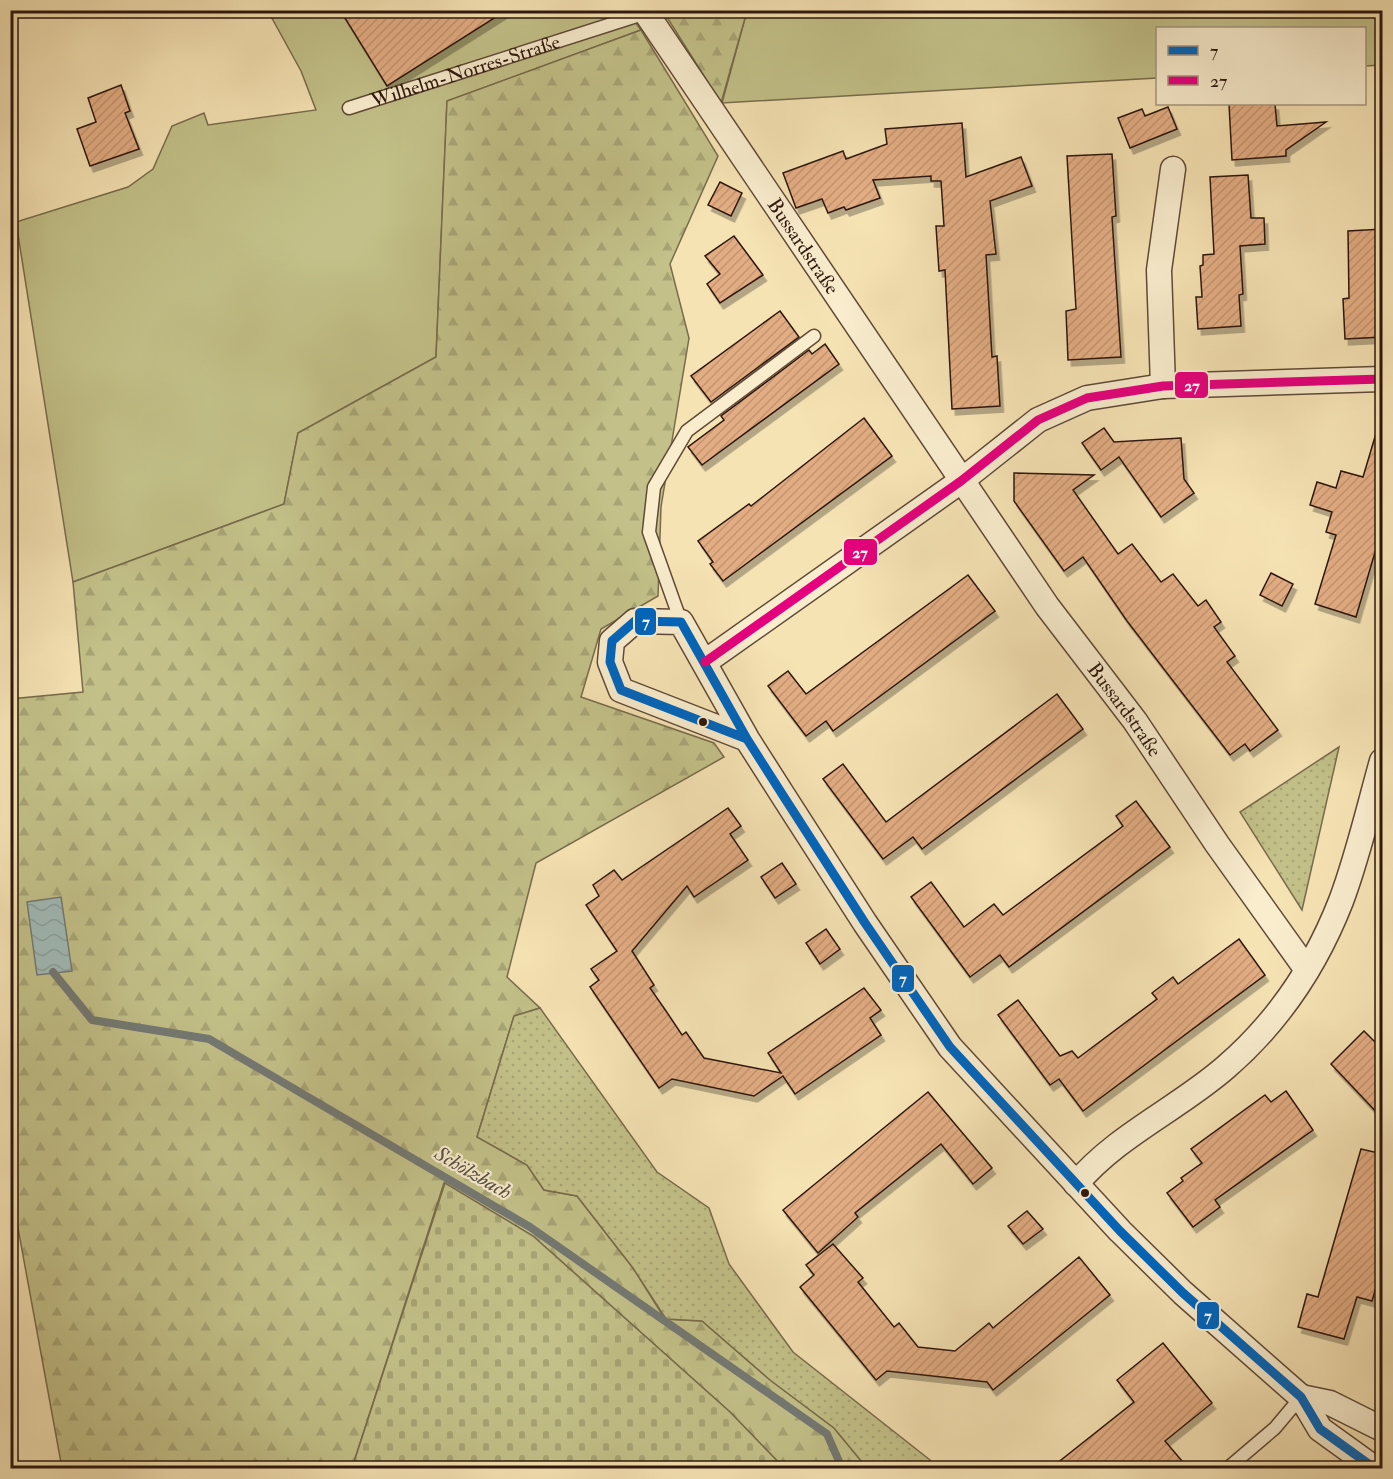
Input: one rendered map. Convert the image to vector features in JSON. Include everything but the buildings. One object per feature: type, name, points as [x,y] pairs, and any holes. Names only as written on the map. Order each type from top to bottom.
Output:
[{"type":"street","name":"Bussardstraße","points":[[645,11],[1047,606],[1135,720],[1217,844],[1308,970]]},
{"type":"street","points":[[1163,386],[1159,270],[1173,169]]},
{"type":"street","points":[[705,662],[961,481],[1038,420],[1087,398],[1163,386],[1383,379]]},
{"type":"street","points":[[747,739],[621,690],[610,662],[612,641],[635,621],[681,622],[747,739],[865,923],[950,1047],[1076,1184],[1183,1293],[1301,1396],[1320,1429],[1374,1468]]},
{"type":"street","points":[[1076,1184],[1096,1161],[1224,1068],[1263,1032],[1288,1001],[1308,970],[1341,901],[1383,761]]},
{"type":"street","points":[[1301,1396],[1330,1403],[1383,1429]]},
{"type":"lane","name":"Wilhelm-Norres-Straße","points":[[349,108],[645,11]]},
{"type":"lane","points":[[681,622],[649,532],[654,487],[687,431],[814,336]]},
{"type":"lane","points":[[1227,1468],[1275,1428],[1301,1396]]},
{"type":"green space","points":[[268,11],[627,11],[641,30],[447,101],[436,357],[298,433],[284,504],[73,582],[16,222],[128,187],[153,169],[172,126],[204,113],[208,125],[316,110],[301,71]]},
{"type":"green space","points":[[663,11],[747,11],[721,103]]},
{"type":"green space","points":[[747,11],[1382,11],[1382,65],[1366,66],[1366,27],[1156,27],[1156,78],[722,103]]},
{"type":"green space","points":[[641,30],[718,156],[670,264],[689,338],[661,507],[658,596],[601,629],[581,697],[714,743],[724,757],[536,863],[507,977],[540,1008],[514,1016],[477,1137],[527,1165],[544,1190],[577,1196],[633,1268],[665,1319],[702,1321],[770,1380],[834,1428],[867,1468],[784,1468],[730,1412],[533,1236],[444,1183],[352,1468],[62,1468],[11,1190],[10,699],[83,692],[73,582],[284,504],[298,433],[436,357],[447,101]]},
{"type":"green space","points":[[1339,747],[1302,910],[1240,812]]},
{"type":"green space","points":[[540,1008],[657,1172],[709,1208],[729,1264],[793,1352],[930,1460],[935,1468],[867,1468],[834,1428],[770,1380],[702,1321],[666,1319],[633,1268],[577,1196],[544,1190],[527,1165],[477,1137],[514,1016]]},
{"type":"green space","points":[[445,1183],[533,1236],[730,1412],[784,1468],[352,1468]]},
{"type":"water","points":[[61,897],[72,971],[37,975],[27,902]]},
{"type":"waterway","name":"Schölzbach","points":[[53,972],[92,1020],[209,1039],[530,1227],[827,1434],[842,1468]]},
{"type":"transit line","name":"27","points":[[705,662],[961,481],[1038,420],[1087,398],[1163,386],[1382,379]]},
{"type":"transit line","name":"7","points":[[747,739],[621,690],[610,662],[612,641],[635,621],[681,622],[747,739],[865,923],[950,1047],[1120,1231],[1183,1293],[1301,1397],[1320,1429],[1374,1468]]}]
